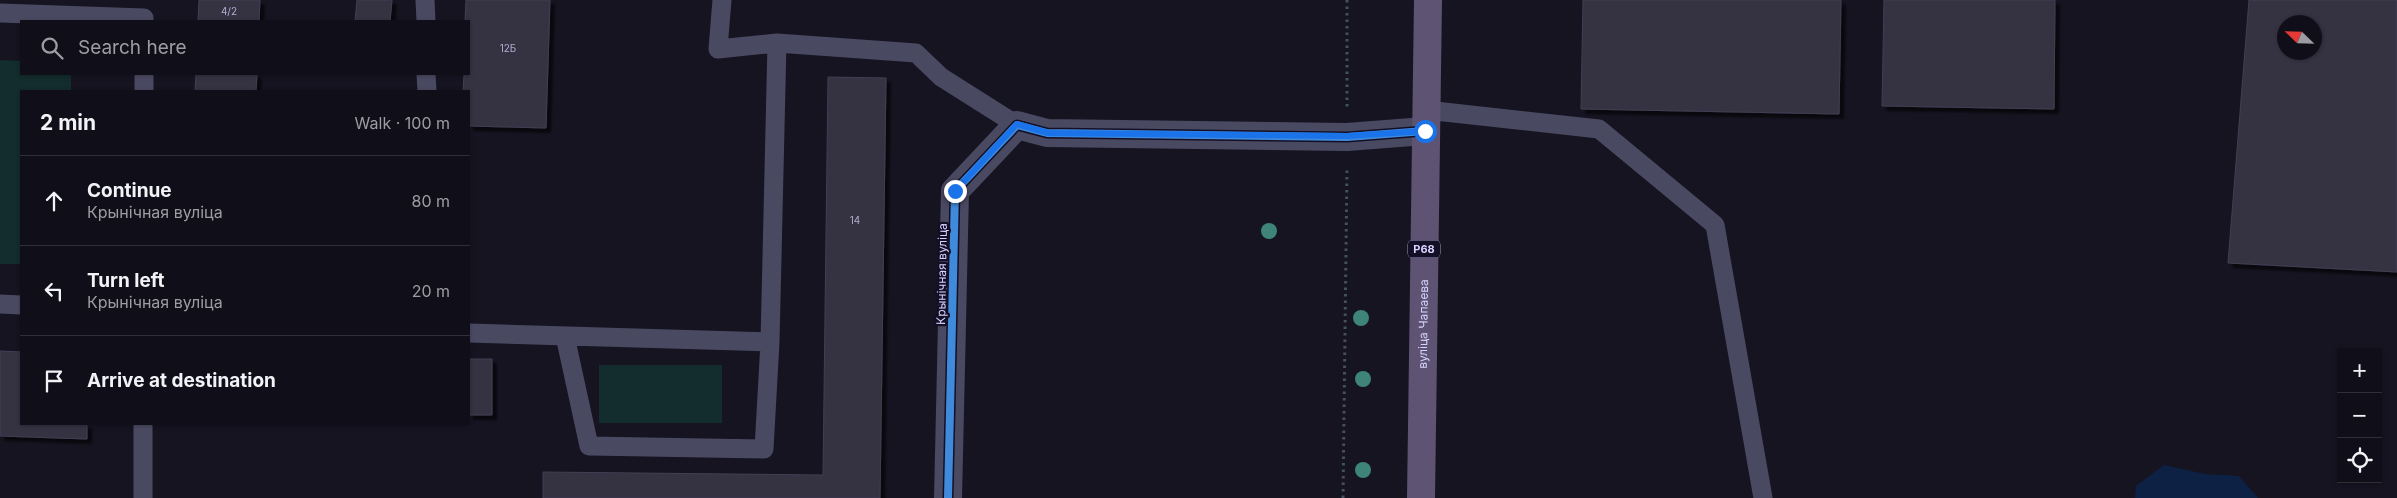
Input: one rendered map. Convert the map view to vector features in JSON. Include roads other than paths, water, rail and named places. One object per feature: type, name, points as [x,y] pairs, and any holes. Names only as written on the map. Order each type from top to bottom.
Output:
[{"type":"main road","name":"вуліца Чапаева","points":[[1421,498],[1428,0]]},
{"type":"street","points":[[1017,124],[1048,133],[1347,136],[1425,121]]},
{"type":"street","name":"Крынічная вуліца","points":[[948,498],[955,191],[1017,124]]},
{"type":"lane","points":[[425,0],[426,20]]},
{"type":"lane","points":[[722,0],[718,49],[778,43],[916,53],[941,78],[1017,124]]},
{"type":"lane","points":[[0,13],[144,18],[144,20]]},
{"type":"lane","points":[[565,336],[589,446],[764,449],[770,342],[778,43]]},
{"type":"lane","points":[[144,75],[144,90]]},
{"type":"lane","points":[[426,75],[427,90]]},
{"type":"lane","points":[[1425,121],[1599,129],[1715,225],[1763,498]]},
{"type":"lane","points":[[0,304],[20,305]]},
{"type":"lane","points":[[470,333],[770,342]]},
{"type":"lane","points":[[143,425],[143,498]]},
{"type":"water","points":[[2164,465],[2205,474],[2239,476],[2258,498],[2135,498],[2136,486]]}]
